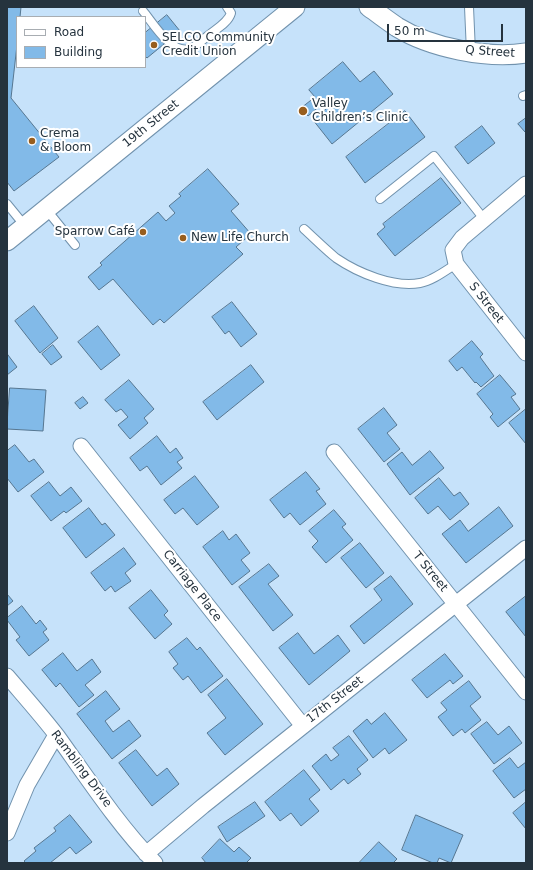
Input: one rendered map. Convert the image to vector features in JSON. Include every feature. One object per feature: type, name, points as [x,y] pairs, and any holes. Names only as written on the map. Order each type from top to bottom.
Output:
[{"type":"street","name":"19th Street","points":[[7,241],[295,7]]},
{"type":"street","name":"Q Street","points":[[369,7],[398,27],[424,40],[471,53],[526,53]]},
{"type":"street","points":[[454,257],[462,238],[526,184]]},
{"type":"street","name":"S Street","points":[[454,257],[526,353]]},
{"type":"street","name":"Carriage Place","points":[[82,446],[303,726]]},
{"type":"street","name":"T Street","points":[[334,452],[526,692]]},
{"type":"street","name":"17th Street","points":[[150,858],[303,726],[526,548]]},
{"type":"street","name":"Rambling Drive","points":[[7,676],[56,735],[110,808],[150,858]]},
{"type":"street","points":[[7,833],[27,785],[56,735]]},
{"type":"lane","points":[[143,11],[170,43],[182,50],[189,49],[196,45],[227,20],[231,13],[227,7]]},
{"type":"lane","points":[[469,7],[471,53]]},
{"type":"lane","points":[[380,199],[434,156],[484,219]]},
{"type":"lane","points":[[7,204],[25,226]]},
{"type":"lane","points":[[46,209],[75,245]]},
{"type":"lane","points":[[304,228],[337,258],[386,282],[404,285],[422,283],[454,257]]},
{"type":"building","points":[[7,7],[21,7],[20,16],[16,16],[16,54],[11,98],[59,157],[14,191],[7,182]]},
{"type":"building","name":"SELCO Community Credit Union","points":[[167,15],[180,31],[147,58],[146,32]]},
{"type":"building","points":[[343,62],[360,82],[374,71],[393,94],[332,144],[313,120],[326,109],[322,104],[308,116],[301,108],[315,97],[309,90]]},
{"type":"building","points":[[405,111],[425,137],[365,183],[346,157]]},
{"type":"building","points":[[526,118],[526,131],[525,132],[518,124]]},
{"type":"building","points":[[482,126],[495,143],[468,164],[455,147]]},
{"type":"building","name":"New Life Church","points":[[208,169],[239,204],[231,211],[251,234],[236,247],[243,254],[164,323],[160,319],[153,325],[113,279],[99,290],[88,277],[102,265],[100,263],[158,212],[166,221],[175,213],[169,206],[181,196],[179,194]]},
{"type":"building","points":[[441,178],[461,203],[395,256],[377,234],[385,227],[383,224]]},
{"type":"building","points":[[232,302],[257,334],[241,347],[229,331],[225,334],[212,317]]},
{"type":"building","points":[[34,306],[58,338],[40,353],[15,321]]},
{"type":"building","points":[[98,326],[120,355],[101,370],[78,342]]},
{"type":"building","points":[[472,341],[483,354],[480,357],[494,376],[481,387],[476,382],[475,383],[462,367],[457,371],[449,361]]},
{"type":"building","points":[[53,345],[62,357],[51,365],[42,354]]},
{"type":"building","points":[[8,355],[17,367],[7,375],[7,356]]},
{"type":"building","points":[[251,365],[264,382],[217,420],[203,402]]},
{"type":"building","points":[[500,375],[516,394],[511,397],[520,409],[498,427],[490,417],[493,414],[477,394]]},
{"type":"building","points":[[129,380],[154,409],[144,418],[148,423],[130,439],[118,425],[128,417],[121,409],[116,412],[105,400]]},
{"type":"building","points":[[10,388],[46,390],[43,431],[7,429]]},
{"type":"building","points":[[83,397],[88,403],[80,409],[75,403]]},
{"type":"building","points":[[384,408],[397,425],[387,433],[400,449],[384,462],[358,429]]},
{"type":"building","points":[[526,409],[526,444],[509,423]]},
{"type":"building","points":[[157,436],[170,453],[176,448],[183,458],[177,462],[182,468],[161,485],[147,466],[140,471],[130,458]]},
{"type":"building","points":[[15,445],[29,462],[34,459],[44,472],[18,492],[7,478],[7,451]]},
{"type":"building","points":[[430,451],[444,468],[410,495],[387,464],[402,452],[412,465]]},
{"type":"building","points":[[306,472],[320,489],[316,491],[326,504],[300,525],[290,513],[284,518],[270,500]]},
{"type":"building","points":[[195,476],[219,507],[197,525],[183,508],[175,514],[164,500]]},
{"type":"building","points":[[439,478],[454,496],[460,492],[469,504],[450,520],[438,506],[428,514],[415,498]]},
{"type":"building","points":[[49,482],[60,496],[71,487],[82,501],[66,513],[64,511],[51,521],[31,496]]},
{"type":"building","points":[[499,507],[513,526],[466,563],[442,534],[460,520],[468,531]]},
{"type":"building","points":[[89,508],[102,525],[105,523],[115,535],[86,558],[63,528]]},
{"type":"building","points":[[334,510],[346,524],[342,527],[353,540],[326,563],[312,547],[318,541],[309,531]]},
{"type":"building","points":[[223,531],[229,540],[236,534],[250,553],[241,560],[250,571],[232,585],[203,547]]},
{"type":"building","points":[[360,543],[384,573],[366,588],[341,558]]},
{"type":"building","points":[[124,548],[136,564],[125,573],[131,581],[115,592],[111,586],[105,591],[91,573]]},
{"type":"building","points":[[269,564],[279,576],[268,584],[293,615],[273,631],[239,587]]},
{"type":"building","points":[[391,576],[413,604],[364,644],[350,626],[382,600],[374,589]]},
{"type":"building","points":[[151,590],[168,611],[164,615],[172,624],[155,639],[129,608]]},
{"type":"building","points":[[7,594],[13,601],[7,606]]},
{"type":"building","points":[[526,596],[526,637],[506,612]]},
{"type":"building","points":[[22,606],[36,624],[40,620],[47,629],[43,632],[49,640],[29,656],[16,640],[20,637],[7,620],[7,618]]},
{"type":"building","points":[[298,633],[314,654],[338,635],[350,651],[309,685],[279,648]]},
{"type":"building","points":[[187,638],[197,650],[200,647],[223,676],[201,693],[188,676],[183,680],[173,668],[178,664],[169,652]]},
{"type":"building","points":[[63,653],[77,671],[92,659],[101,672],[85,685],[94,695],[79,707],[60,683],[56,687],[42,670]]},
{"type":"building","points":[[445,654],[463,676],[453,684],[450,680],[427,698],[412,680]]},
{"type":"building","points":[[227,679],[263,724],[225,755],[207,733],[226,718],[208,695]]},
{"type":"building","points":[[469,681],[481,697],[470,706],[481,720],[465,733],[462,729],[453,736],[438,717],[447,710],[441,703]]},
{"type":"building","points":[[106,691],[120,709],[105,721],[113,732],[129,720],[141,736],[112,759],[77,714]]},
{"type":"building","points":[[385,713],[407,740],[389,754],[385,748],[373,758],[353,731],[367,719],[371,724]]},
{"type":"building","points":[[487,722],[498,735],[509,726],[522,743],[494,764],[471,734]]},
{"type":"building","points":[[349,736],[368,760],[357,769],[361,774],[348,784],[344,779],[331,790],[312,766],[326,754],[331,761],[339,755],[333,748]]},
{"type":"building","points":[[136,750],[157,776],[167,768],[179,784],[152,806],[119,763]]},
{"type":"building","points":[[510,758],[518,768],[526,762],[526,789],[514,798],[493,771]]},
{"type":"building","points":[[304,770],[320,790],[309,799],[319,811],[301,826],[291,813],[280,821],[265,802]]},
{"type":"building","points":[[255,802],[265,816],[227,842],[218,827]]},
{"type":"building","points":[[526,802],[526,829],[513,813]]},
{"type":"building","points":[[70,815],[92,842],[76,854],[70,847],[50,863],[26,863],[24,861],[36,851],[34,848],[56,831],[54,828]]},
{"type":"building","points":[[416,815],[463,835],[451,863],[439,858],[437,863],[433,863],[402,850]]},
{"type":"building","points":[[220,839],[234,852],[239,847],[251,858],[247,862],[248,863],[206,863],[202,858]]},
{"type":"building","points":[[379,842],[397,859],[393,863],[359,863]]},
{"type":"place","name":"SELCO Community Credit Union","points":[[154,45]]},
{"type":"place","name":"Valley Children’s Clinic","points":[[303,111]]},
{"type":"place","name":"Crema & Bloom","points":[[32,141]]},
{"type":"place","name":"Sparrow Café","points":[[143,232]]},
{"type":"place","name":"New Life Church","points":[[183,238]]}]
